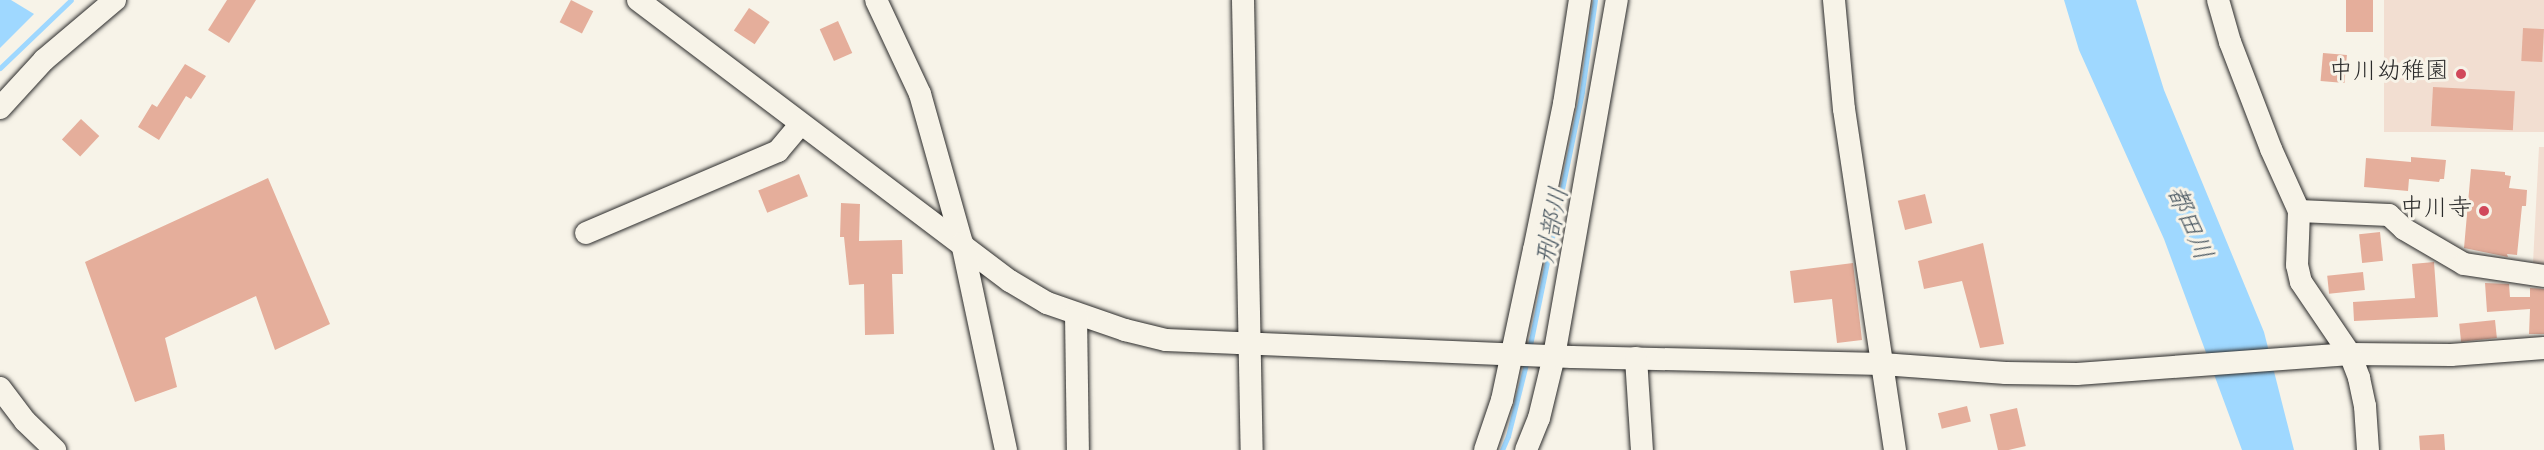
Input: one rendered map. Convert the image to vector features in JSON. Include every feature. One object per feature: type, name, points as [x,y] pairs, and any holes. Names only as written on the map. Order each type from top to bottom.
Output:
[{"type":"street","points":[[0,108],[44,60],[115,0]]},
{"type":"street","points":[[638,0],[1010,281],[1047,303],[1076,314],[1166,340],[1552,356],[1882,364],[2006,373],[2077,374],[2350,354],[2451,354],[2544,348]]},
{"type":"street","points":[[876,0],[920,94],[962,243],[1006,450]]},
{"type":"street","points":[[1243,0],[1252,450]]},
{"type":"street","points":[[1485,450],[1515,354],[1564,104],[1581,0]]},
{"type":"street","points":[[1526,450],[1539,418],[1552,356],[1617,0]]},
{"type":"street","points":[[1834,0],[1844,109],[1895,450]]},
{"type":"street","points":[[2218,0],[2242,74],[2279,170],[2299,211],[2297,265],[2301,282],[2350,354],[2359,378],[2365,406],[2368,450]]},
{"type":"street","points":[[586,233],[778,151],[801,125]]},
{"type":"street","points":[[2299,211],[2389,214],[2404,229],[2464,264],[2544,276]]},
{"type":"street","points":[[1076,314],[1078,450]]},
{"type":"street","points":[[1636,358],[1642,450]]},
{"type":"street","points":[[0,388],[25,421],[55,450]]},
{"type":"shaded area","name":"中川幼稚園","points":[[2384,0],[2544,0],[2544,132],[2384,132]]},
{"type":"shaded area","points":[[2539,147],[2544,147],[2544,266],[2533,263]]},
{"type":"water","points":[[0,0],[11,0],[34,14],[0,48]]},
{"type":"water","name":"都田川","points":[[2064,0],[2136,0],[2164,90],[2264,332],[2294,450],[2242,450],[2164,239],[2079,50]]},
{"type":"building","points":[[227,0],[256,0],[229,43],[208,30]]},
{"type":"building","points":[[571,0],[593,11],[582,34],[560,22]]},
{"type":"building","points":[[2346,0],[2373,0],[2373,32],[2346,32]]},
{"type":"building","points":[[749,8],[770,22],[755,44],[734,30]]},
{"type":"building","points":[[838,21],[852,53],[834,61],[820,29]]},
{"type":"building","points":[[2523,28],[2544,29],[2542,62],[2521,61]]},
{"type":"building","points":[[2323,53],[2347,55],[2344,83],[2321,81]]},
{"type":"building","points":[[185,64],[206,76],[191,99],[186,96],[159,140],[138,127],[152,104],[157,107]]},
{"type":"building","points":[[2433,87],[2515,91],[2513,130],[2431,126]]},
{"type":"building","points":[[81,119],[99,136],[80,157],[62,139]]},
{"type":"building","points":[[2411,157],[2446,160],[2444,179],[2440,179],[2439,182],[2409,179],[2408,191],[2364,187],[2366,158],[2411,162]]},
{"type":"building","name":"中川寺","points":[[2471,169],[2505,172],[2505,175],[2511,176],[2509,188],[2527,190],[2526,206],[2522,206],[2517,255],[2507,254],[2508,257],[2464,248]]},
{"type":"building","points":[[799,174],[808,196],[767,213],[758,190]]},
{"type":"building","points":[[268,178],[330,324],[275,350],[256,296],[165,338],[177,387],[135,402],[85,262]]},
{"type":"building","points":[[1925,194],[1932,223],[1905,230],[1898,201]]},
{"type":"building","points":[[841,203],[860,204],[859,241],[902,240],[903,274],[892,274],[894,334],[865,335],[864,284],[849,285],[844,237],[840,237]]},
{"type":"building","points":[[2380,232],[2383,261],[2362,263],[2359,234]]},
{"type":"building","points":[[1983,243],[2004,344],[1980,348],[1962,281],[1924,289],[1918,261]]},
{"type":"building","points":[[2434,262],[2438,317],[2354,321],[2353,302],[2415,298],[2412,264]]},
{"type":"building","points":[[1853,263],[1862,340],[1837,343],[1832,299],[1794,303],[1790,271]]},
{"type":"building","points":[[2363,272],[2365,290],[2329,294],[2327,276]]},
{"type":"building","points":[[2485,283],[2509,284],[2510,297],[2530,297],[2530,288],[2544,289],[2544,334],[2529,334],[2530,309],[2487,312]]},
{"type":"building","points":[[2495,320],[2497,338],[2461,342],[2459,324]]},
{"type":"building","points":[[1967,406],[1971,422],[1942,429],[1938,413]]},
{"type":"building","points":[[2017,408],[2026,446],[1998,450],[1990,414]]},
{"type":"building","points":[[2444,434],[2445,450],[2420,450],[2419,436]]},
{"type":"waterway","points":[[0,68],[71,0]]},
{"type":"waterway","name":"刑部川","points":[[1529,350],[1582,91],[1595,0]]},
{"type":"waterway","name":"刑部川","points":[[1502,450],[1508,436],[1527,360]]},
{"type":"place","name":"中川幼稚園","points":[[2461,74]]},
{"type":"place","name":"中川寺","points":[[2484,211]]}]
